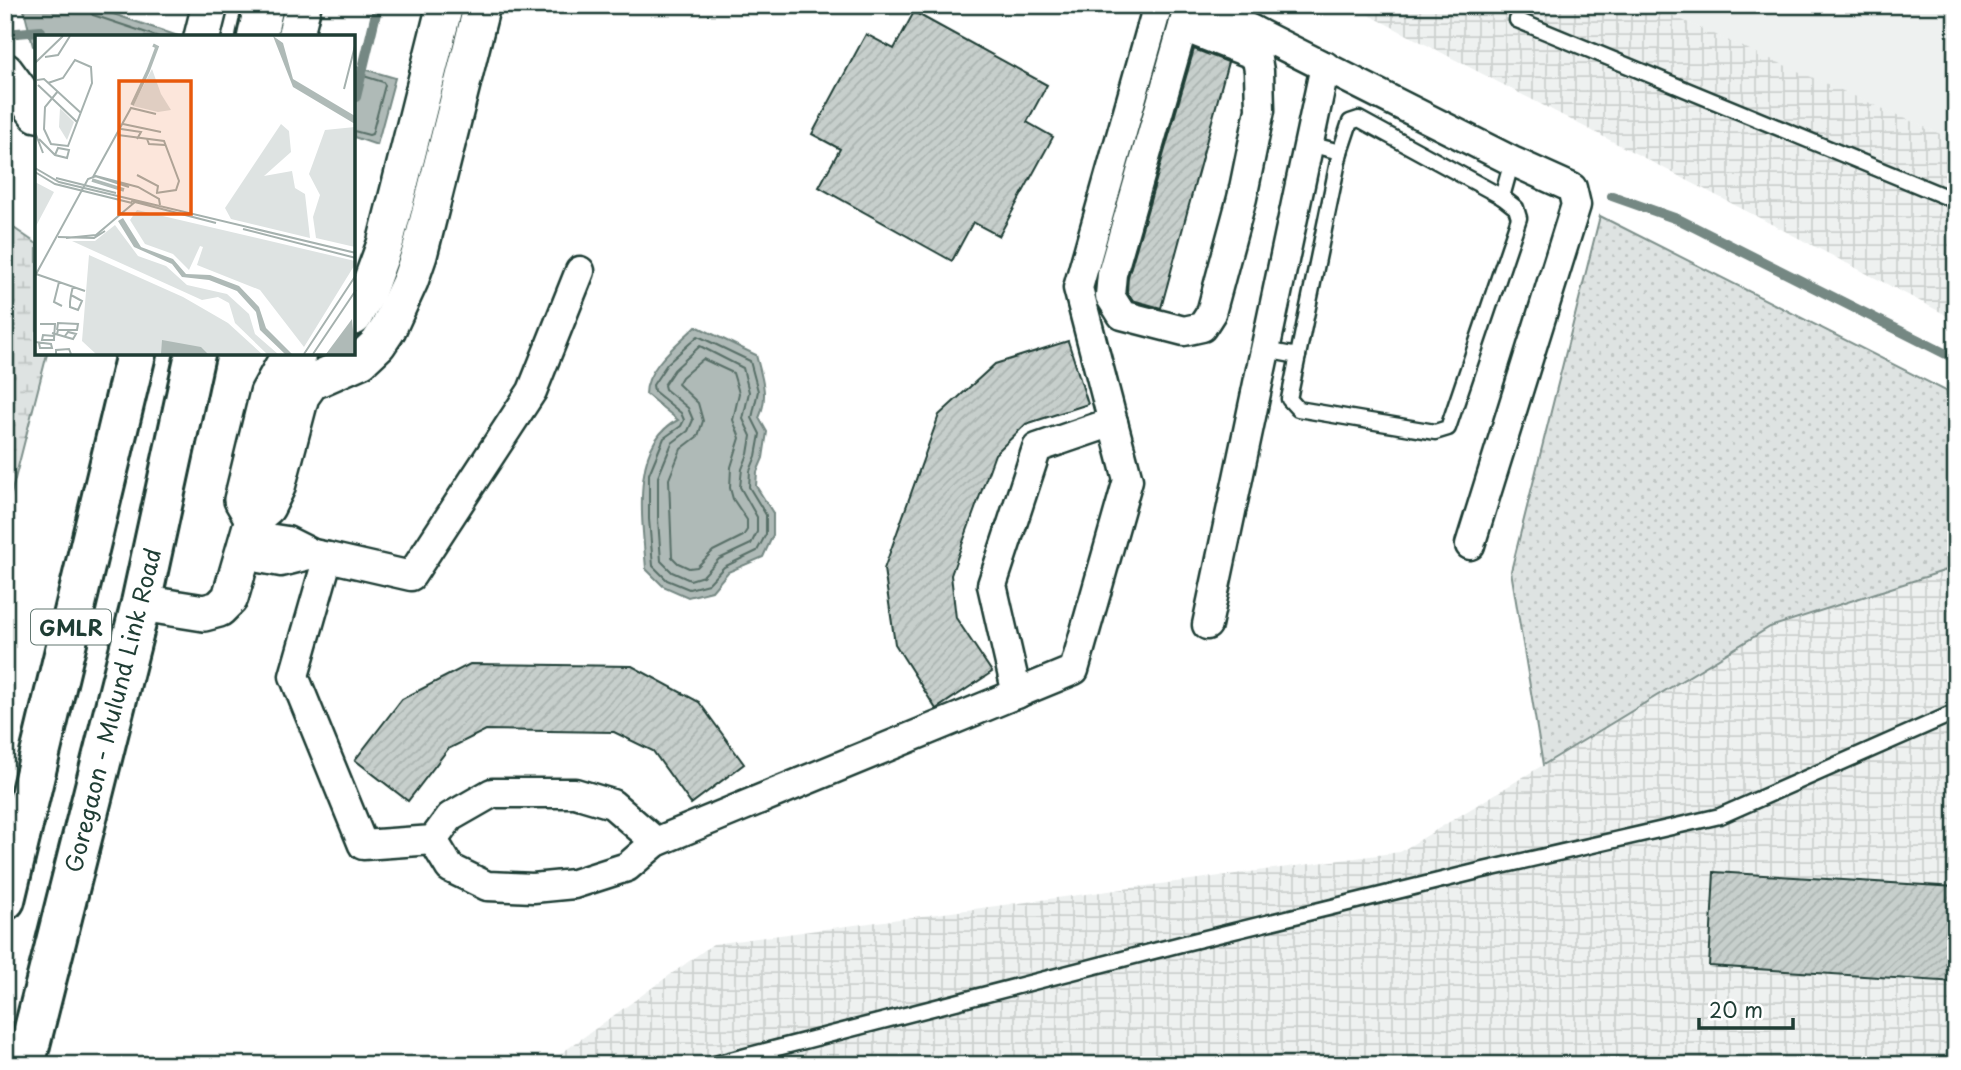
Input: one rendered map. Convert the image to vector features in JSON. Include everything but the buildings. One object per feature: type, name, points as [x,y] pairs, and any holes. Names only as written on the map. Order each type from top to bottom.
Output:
[{"type":"main road","name":"GMLR","points":[[5,900],[136,355]]},
{"type":"main road","name":"Goregaon - Mulund Link Road","points":[[25,1065],[141,603],[195,355]]},
{"type":"street","points":[[269,27],[303,5]]},
{"type":"street","points":[[355,315],[377,270],[445,5]]},
{"type":"street","points":[[141,603],[204,613],[219,609],[230,598],[248,536],[267,507],[266,468],[301,396],[299,366],[361,360],[366,336],[388,329],[419,255],[482,5]]},
{"type":"street","points":[[433,840],[450,868],[487,886],[533,888],[574,884],[627,867],[656,842],[1074,670],[1128,480],[1078,288],[1158,5]]},
{"type":"street","points":[[1202,5],[1253,43],[1259,71],[1260,110],[1253,152],[1211,313],[1202,327],[1184,331],[1122,315],[1110,296],[1112,274],[1186,16],[1253,43],[1325,66],[1512,161],[1572,188],[1576,205],[1470,545]]},
{"type":"street","points":[[1208,625],[1325,66]]},
{"type":"street","points":[[5,71],[35,111]]},
{"type":"street","points":[[377,270],[410,281]]},
{"type":"street","points":[[248,536],[287,541],[321,555],[411,576],[532,391],[580,271]]},
{"type":"street","points":[[1017,694],[992,585],[1038,448],[1113,422]]},
{"type":"street","points":[[321,555],[294,676],[363,845],[433,840],[450,817],[492,793],[575,793],[612,804],[656,842]]},
{"type":"lane","points":[[1517,20],[1956,201]]},
{"type":"lane","points":[[1359,119],[1502,197],[1516,208],[1519,218],[1448,428],[1435,432],[1298,409],[1289,399],[1340,152],[1350,122],[1359,119]]},
{"type":"lane","points":[[1309,144],[1340,152]]},
{"type":"lane","points":[[1502,197],[1512,161]]},
{"type":"lane","points":[[1265,350],[1298,356]]},
{"type":"lane","points":[[711,1065],[1198,940],[1479,871],[1720,816],[1956,712]]},
{"type":"shaded area","points":[[1350,5],[1648,5],[1956,141],[1956,320]]},
{"type":"shaded area","points":[[1648,5],[1956,5],[1956,141],[1768,59]]},
{"type":"shaded area","points":[[1956,567],[1956,1065],[545,1065],[713,944],[1400,852],[1770,627]]},
{"type":"green space","points":[[1600,216],[1956,396],[1956,567],[1770,627],[1543,765],[1511,571]]},
{"type":"green space","points":[[5,222],[35,243],[35,355],[47,355],[5,518]]},
{"type":"water","points":[[87,5],[175,35],[35,35],[35,46],[23,6]]},
{"type":"water","points":[[355,66],[395,78],[377,145],[355,137]]},
{"type":"water","points":[[696,326],[756,355],[764,394],[759,418],[767,432],[756,486],[773,513],[773,535],[763,557],[728,572],[712,591],[688,597],[663,586],[646,569],[642,487],[652,447],[662,431],[678,420],[646,394],[647,384],[657,365]]},
{"type":"waterway","points":[[355,96],[378,5]]},
{"type":"waterway","points":[[5,34],[41,31]]},
{"type":"waterway","points":[[1612,196],[1680,220],[1956,359]]}]
